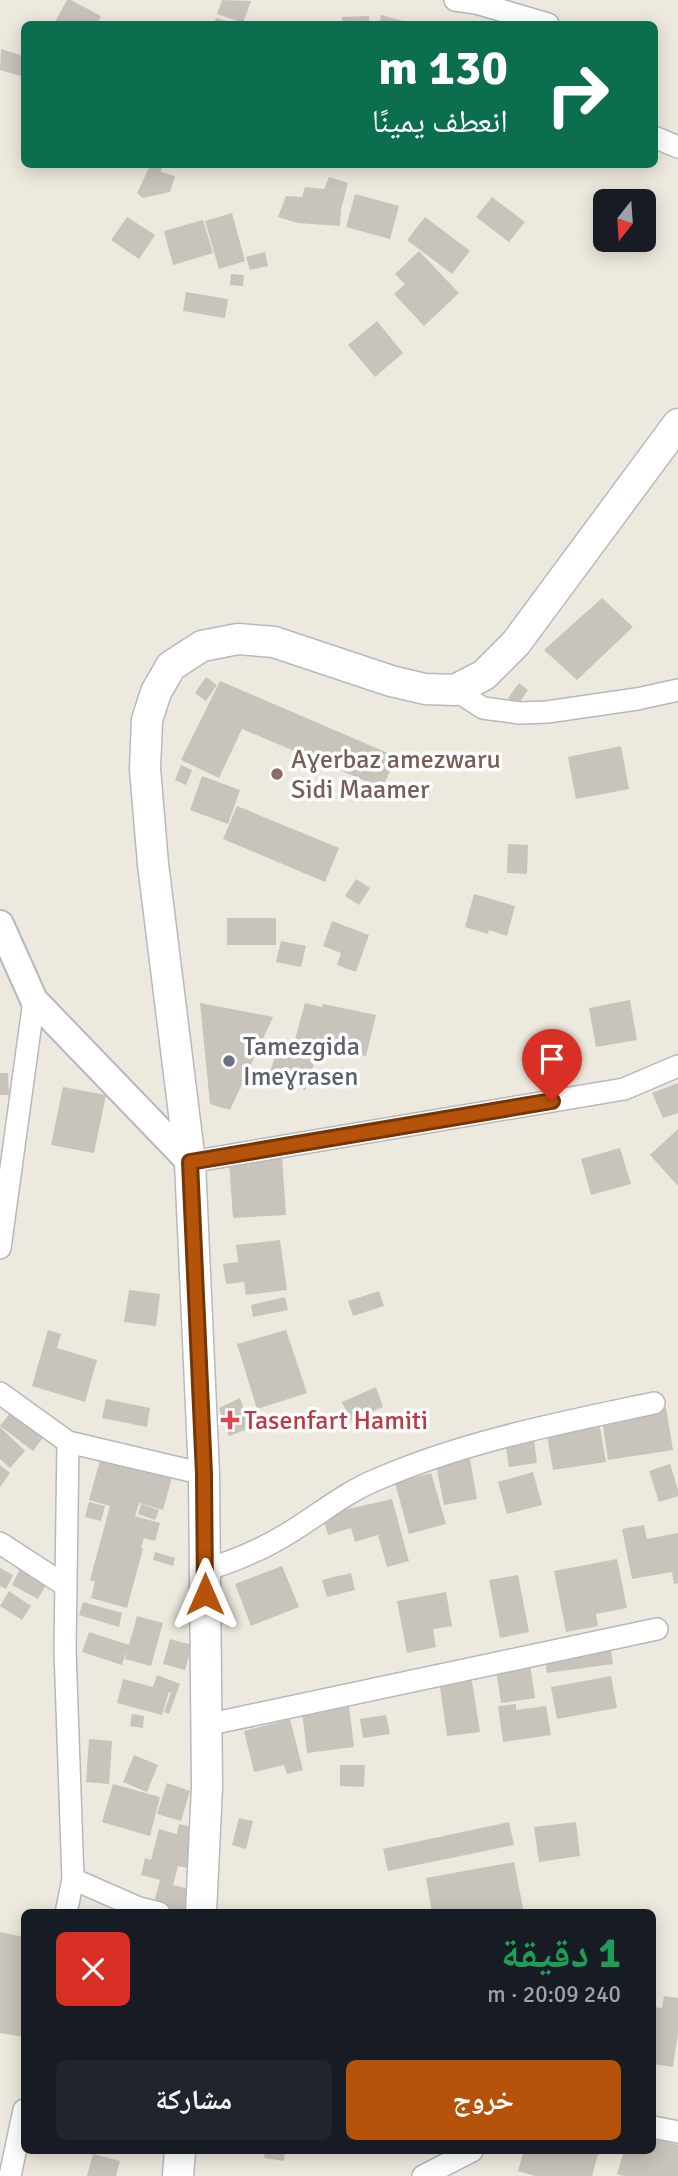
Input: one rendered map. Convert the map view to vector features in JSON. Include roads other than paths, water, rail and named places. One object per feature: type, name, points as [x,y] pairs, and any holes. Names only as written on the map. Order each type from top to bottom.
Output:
[{"type":"main road","points":[[201,1909],[207,1787],[204,1474],[190,1162],[155,877],[145,769],[147,720],[156,692],[171,666],[202,646],[238,639],[274,642],[391,681],[425,688],[455,690],[484,675],[516,643],[678,424]]},
{"type":"main road","points":[[178,2176],[180,2154]]},
{"type":"street","points":[[455,0],[476,3],[538,21]]},
{"type":"street","points":[[658,139],[678,147]]},
{"type":"street","points":[[455,690],[483,708],[520,713],[637,699],[678,690]]},
{"type":"street","points":[[0,924],[34,1000],[190,1162],[624,1089],[678,1066]]},
{"type":"street","points":[[0,1248],[34,1000]]},
{"type":"street","points":[[0,1393],[68,1441],[204,1474]]},
{"type":"street","points":[[205,1570],[232,1562],[292,1532],[359,1488],[431,1459],[481,1442],[654,1403]]},
{"type":"street","points":[[67,1909],[73,1879],[65,1650],[68,1441]]},
{"type":"street","points":[[0,1543],[66,1586]]},
{"type":"street","points":[[206,1726],[657,1629]]},
{"type":"street","points":[[73,1879],[143,1909]]},
{"type":"street","points":[[10,2176],[21,2124]]},
{"type":"street","points":[[656,2128],[678,2132]]},
{"type":"street","points":[[423,2176],[466,2154]]},
{"type":"place","name":"Aɣerbaz amezwaru Sidi Maamer","points":[[277,774]]},
{"type":"place","name":"Tamezgida Imeɣrasen","points":[[229,1061]]},
{"type":"place","name":"Tasenfart Hamiti","points":[[230,1420]]}]
